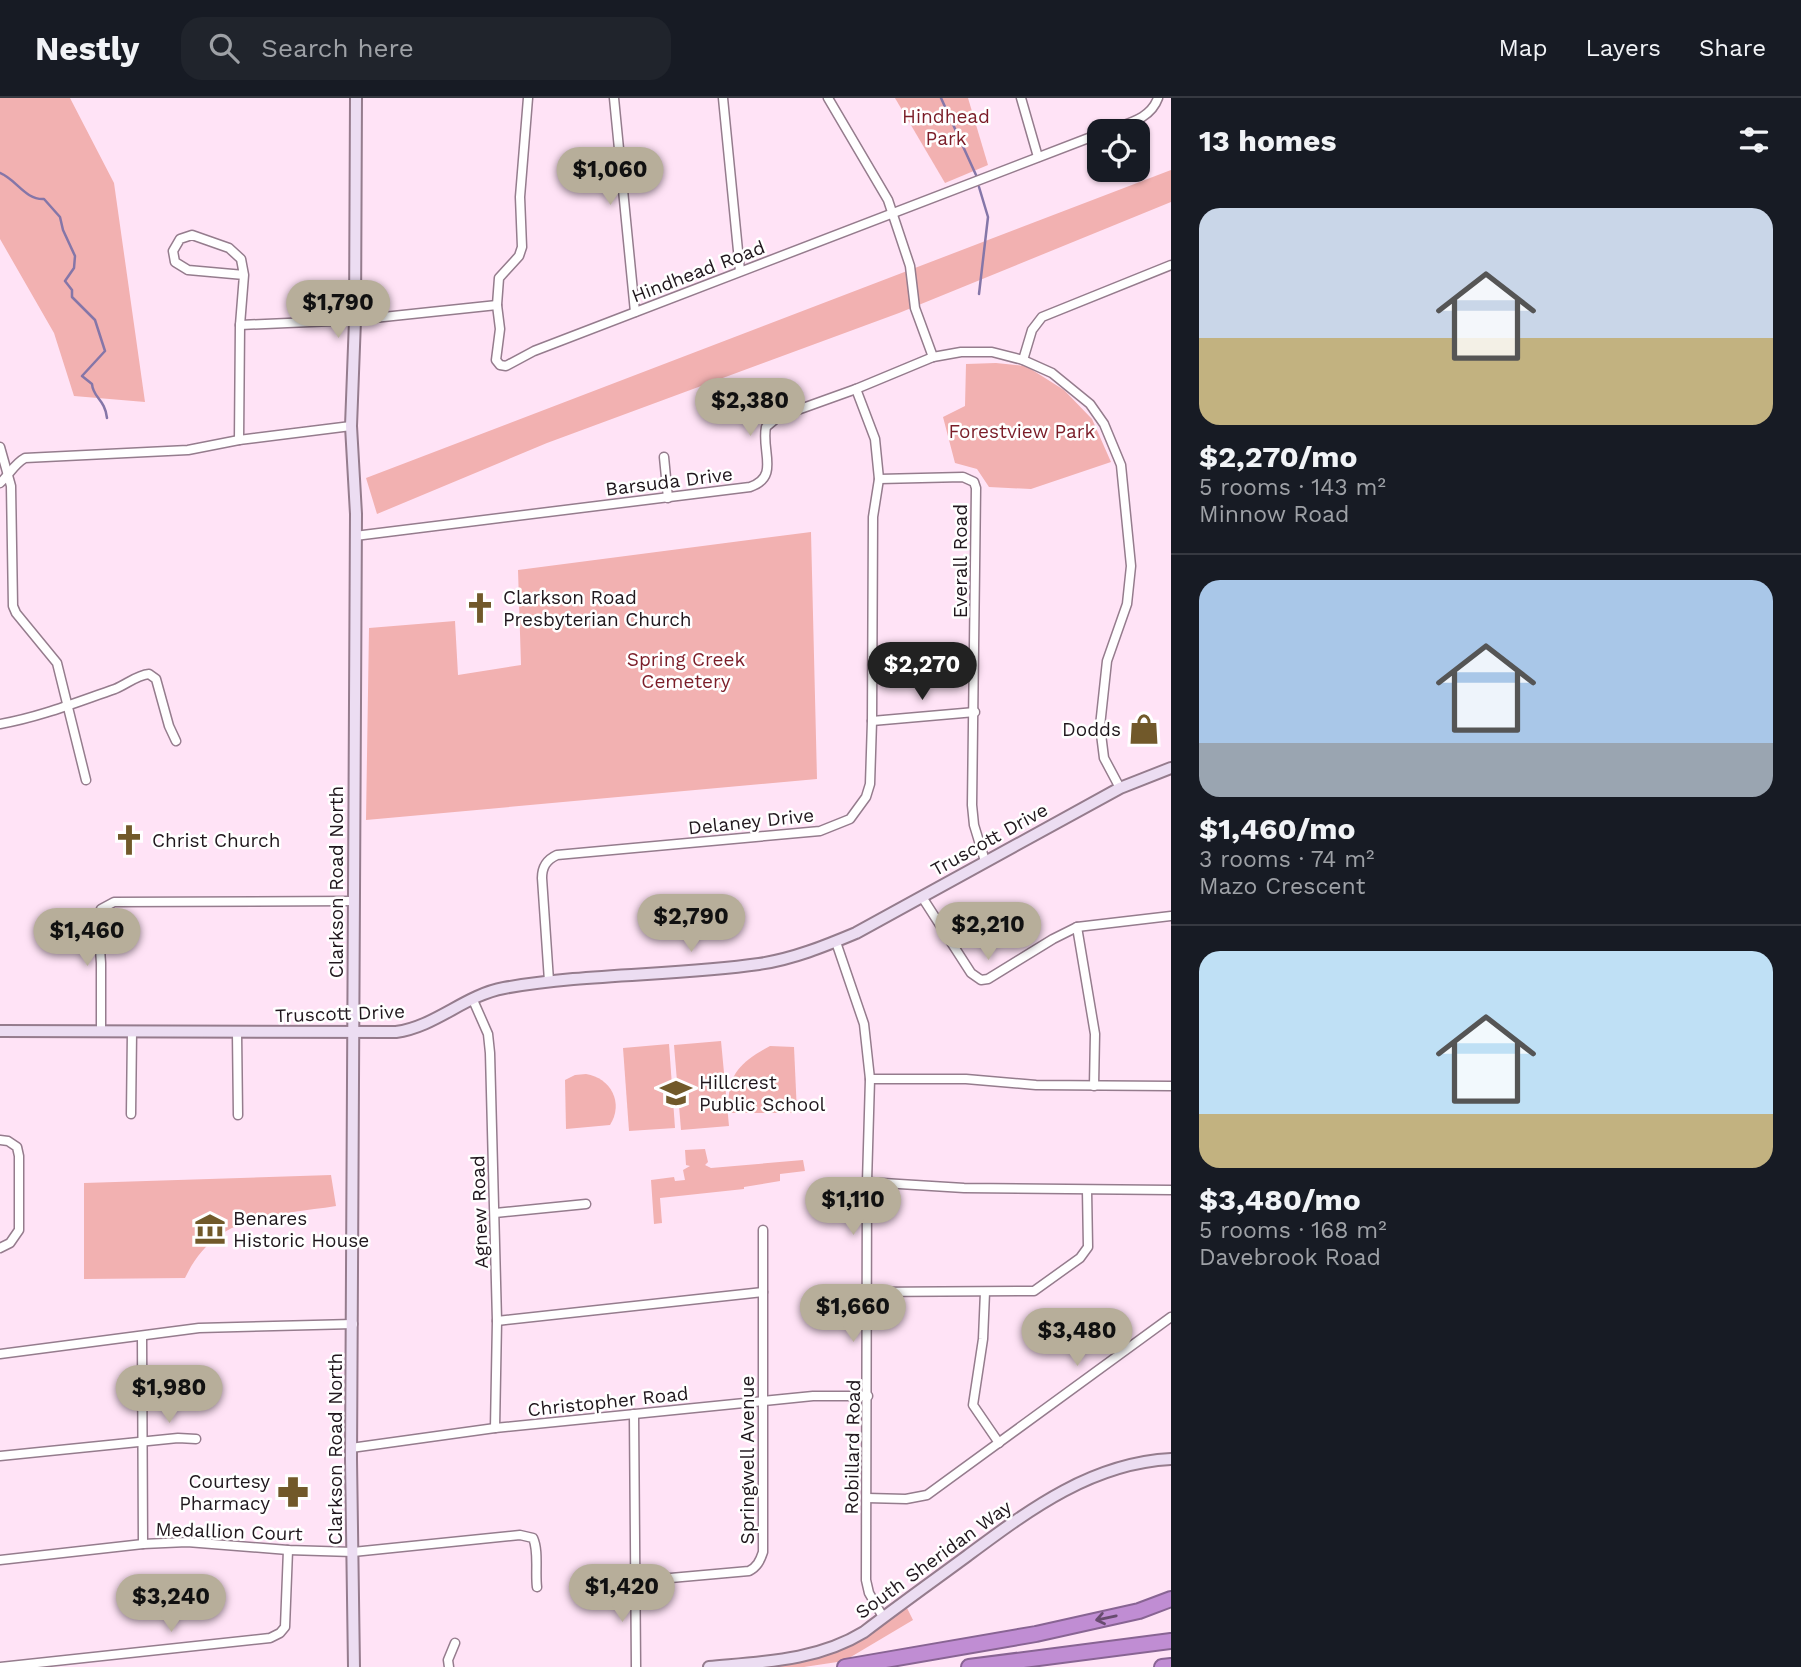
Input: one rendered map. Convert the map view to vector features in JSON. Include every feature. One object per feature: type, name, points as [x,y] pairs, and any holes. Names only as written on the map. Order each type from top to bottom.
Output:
[{"type":"highway","points":[[845,1667],[1036,1634],[1139,1611],[1171,1599]]},
{"type":"highway","points":[[970,1667],[1171,1641]]},
{"type":"highway","points":[[1162,1667],[1171,1666]]},
{"type":"street","name":"Clarkson Road North","points":[[354,1667],[351,1448],[355,536],[351,426],[355,320],[356,98]]},
{"type":"street","points":[[240,325],[355,320],[496,305],[499,278],[519,256],[522,247],[520,197],[528,98]]},
{"type":"street","points":[[614,98],[635,312]]},
{"type":"street","points":[[723,98],[740,271]]},
{"type":"street","points":[[828,98],[888,200],[910,266],[915,308],[933,357]]},
{"type":"street","points":[[1021,98],[1038,157]]},
{"type":"street","points":[[1140,119],[1152,112],[1158,98]]},
{"type":"street","name":"Hindhead Road","points":[[496,305],[500,329],[496,360],[500,365],[506,366],[534,351],[1087,139]]},
{"type":"street","points":[[239,440],[240,325],[244,275],[241,259],[229,247],[192,235],[180,239],[173,251],[175,262],[188,270],[244,275]]},
{"type":"street","points":[[1023,359],[1032,330],[1042,317],[1171,265]]},
{"type":"street","name":"Barsuda Drive","points":[[355,536],[757,485],[768,472],[764,436],[766,427],[778,417],[933,357],[983,351],[1023,359],[1052,373],[1090,404],[1109,434],[1121,465],[1131,580],[1127,604],[1107,661],[1100,726],[1104,758],[1120,788]]},
{"type":"street","name":"Delaney Drive","points":[[549,981],[542,869],[550,858],[557,855],[820,831],[850,819],[866,797],[870,784],[872,721],[873,517],[880,479],[875,439],[856,389]]},
{"type":"street","points":[[0,483],[24,458],[188,450],[239,440],[351,426]]},
{"type":"street","points":[[0,447],[11,486],[13,606],[16,614],[57,663],[86,780]]},
{"type":"street","points":[[664,457],[668,498]]},
{"type":"street","name":"Everall Road","points":[[880,479],[963,477],[974,482],[976,488],[972,805],[974,825],[985,860]]},
{"type":"street","points":[[0,724],[25,720],[123,686],[142,674],[149,674],[156,678],[169,726],[176,741]]},
{"type":"street","points":[[872,721],[975,712]]},
{"type":"street","name":"Truscott Drive","points":[[0,1031],[237,1033],[411,1030],[500,988],[549,981],[761,964],[836,942],[1120,788],[1170,770]]},
{"type":"street","points":[[922,897],[971,973],[981,980],[988,979],[1053,939],[1077,928],[1171,916]]},
{"type":"street","points":[[100,1031],[99,920],[101,909],[108,904],[354,901]]},
{"type":"street","points":[[1077,928],[1095,1034],[1094,1086]]},
{"type":"street","name":"Robillard Road","points":[[836,942],[864,1024],[870,1079],[867,1182],[866,1580],[869,1593],[883,1617]]},
{"type":"street","name":"Agnew Road","points":[[473,1000],[488,1034],[497,1321],[495,1428]]},
{"type":"street","points":[[131,1114],[132,1032]]},
{"type":"street","points":[[237,1033],[238,1115]]},
{"type":"street","points":[[870,1079],[965,1079],[1036,1085],[1171,1086]]},
{"type":"street","points":[[0,1140],[8,1141],[17,1147],[19,1156],[19,1230],[10,1243],[0,1248]]},
{"type":"street","points":[[867,1182],[964,1188],[1171,1190]]},
{"type":"street","points":[[867,1292],[1034,1291],[1084,1253],[1088,1247],[1087,1190]]},
{"type":"street","points":[[495,1213],[586,1204]]},
{"type":"street","name":"Springwell Avenue","points":[[637,1581],[748,1571],[760,1561],[763,1552],[763,1230]]},
{"type":"street","points":[[497,1321],[763,1292]]},
{"type":"street","points":[[985,1292],[983,1339],[973,1405],[999,1443]]},
{"type":"street","points":[[867,1498],[906,1499],[927,1495],[1171,1317]]},
{"type":"street","points":[[0,1354],[198,1328],[353,1324]]},
{"type":"street","points":[[142,1337],[143,1544]]},
{"type":"street","name":"Christopher Road","points":[[351,1448],[495,1428],[634,1414],[813,1396],[868,1396]]},
{"type":"street","points":[[634,1414],[636,1667]]},
{"type":"street","points":[[0,1457],[178,1438],[196,1439]]},
{"type":"street","name":"South Sheridan Way","points":[[709,1667],[815,1654],[851,1640],[1029,1511],[1072,1485],[1125,1466],[1171,1459]]},
{"type":"street","name":"Medallion Court","points":[[0,1560],[143,1544],[187,1542],[353,1552],[527,1536],[533,1538],[536,1544],[537,1587]]},
{"type":"street","points":[[0,1667],[271,1637],[285,1627],[288,1550]]},
{"type":"street","points":[[449,1667],[455,1643]]},
{"type":"green space","points":[[0,98],[70,98],[114,183],[145,402],[74,396],[54,333],[0,239]]},
{"type":"green space","name":"Hindhead Park","points":[[895,98],[968,98],[988,165],[945,183]]},
{"type":"green space","points":[[1171,170],[1171,202],[899,313],[547,443],[377,514],[366,478],[1140,182],[1150,182],[1150,178]]},
{"type":"green space","name":"Forestview Park","points":[[966,364],[1026,366],[1064,390],[1092,419],[1111,462],[1031,489],[989,487],[977,469],[955,463],[943,417],[965,406]]},
{"type":"green space","name":"Spring Creek Cemetery","points":[[811,532],[817,779],[366,820],[369,628],[455,621],[458,675],[521,665],[518,570]]},
{"type":"green space","points":[[721,1041],[729,1126],[681,1130],[674,1045]]},
{"type":"green space","points":[[669,1044],[675,1128],[629,1131],[623,1048]]},
{"type":"green space","points":[[770,1046],[794,1047],[797,1113],[730,1113],[730,1090],[736,1072],[750,1058]]},
{"type":"green space","points":[[586,1074],[595,1076],[613,1093],[616,1108],[614,1117],[610,1125],[566,1129],[565,1080]]},
{"type":"green space","points":[[705,1149],[708,1162],[705,1165],[711,1168],[803,1160],[805,1171],[780,1174],[780,1181],[744,1189],[660,1198],[662,1223],[654,1224],[651,1180],[674,1177],[675,1181],[685,1180],[683,1170],[690,1166],[686,1165],[685,1150]]},
{"type":"green space","points":[[331,1175],[336,1206],[269,1216],[230,1229],[213,1241],[198,1257],[185,1278],[84,1279],[84,1183]]},
{"type":"green space","points":[[906,1606],[913,1620],[844,1661],[804,1667],[744,1667],[799,1661],[838,1651],[866,1637]]},
{"type":"waterway","points":[[941,98],[976,175]]},
{"type":"waterway","points":[[0,173],[26,193],[44,199],[60,217],[75,256],[74,268],[65,281],[72,290],[72,297],[95,320],[105,351],[82,376],[92,384],[107,418]]},
{"type":"waterway","points":[[979,187],[988,217],[979,294]]},
{"type":"place","name":"Clarkson Road Presbyterian Church","points":[[480,608]]},
{"type":"place","name":"Dodds","points":[[1144,729]]},
{"type":"place","name":"Christ Church","points":[[129,840]]},
{"type":"place","name":"Hillcrest Public School","points":[[676,1093]]},
{"type":"place","name":"Benares Historic House","points":[[210,1229]]},
{"type":"place","name":"Courtesy Pharmacy","points":[[293,1492]]}]
